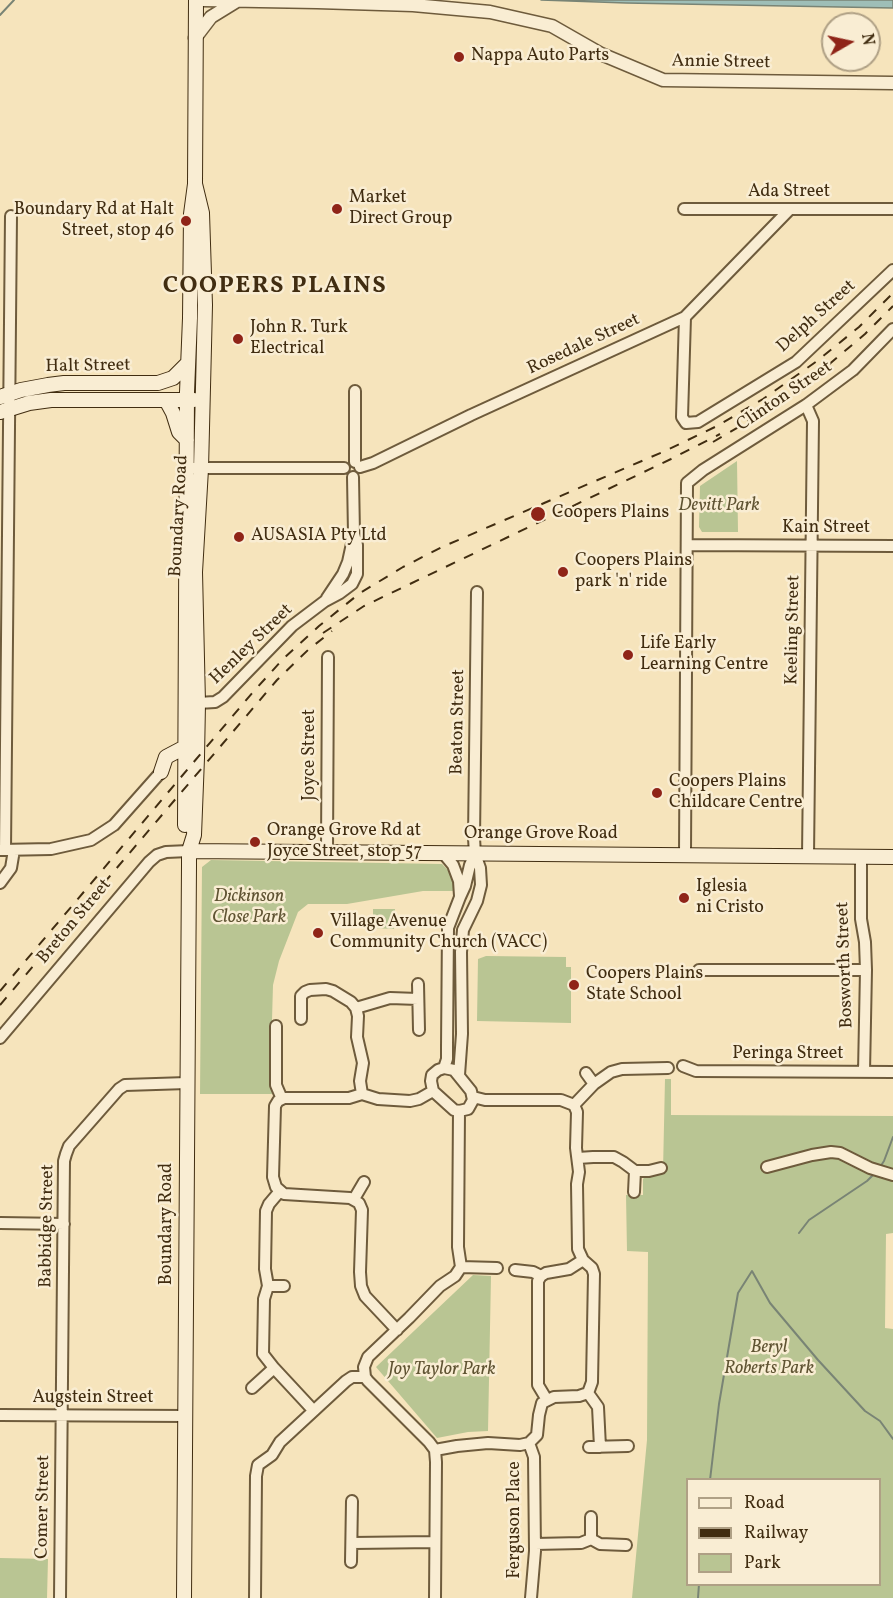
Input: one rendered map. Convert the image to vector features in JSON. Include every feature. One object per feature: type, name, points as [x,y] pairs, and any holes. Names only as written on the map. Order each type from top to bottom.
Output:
[{"type":"main road","name":"Boundary Road","points":[[189,851],[185,835],[187,396],[191,214],[195,184],[196,0]]},
{"type":"main road","name":"Boundary Road","points":[[184,1598],[189,851],[194,831],[198,703],[195,572],[201,468],[205,276],[202,213],[195,184]]},
{"type":"main road","points":[[138,384],[166,381],[188,363]]},
{"type":"main road","name":"Halt Street","points":[[5,395],[35,387],[64,383],[138,384],[156,392],[202,396]]},
{"type":"main road","name":"Halt Street","points":[[4,411],[29,403],[51,400],[166,400],[187,396]]},
{"type":"main road","points":[[166,400],[179,432],[187,441]]},
{"type":"main road","points":[[161,772],[166,757],[185,747]]},
{"type":"main road","name":"Orange Grove Road","points":[[189,851],[893,857]]},
{"type":"street","name":"Annie Street","points":[[203,0],[413,5],[490,12],[552,26],[601,54],[663,80],[893,83]]},
{"type":"street","points":[[195,38],[212,17],[237,1]]},
{"type":"street","name":"Ada Street","points":[[684,209],[893,209]]},
{"type":"street","name":"Rosedale Street","points":[[358,464],[373,463],[685,316],[790,209]]},
{"type":"street","points":[[0,883],[11,868],[6,850],[4,411],[10,216]]},
{"type":"street","name":"Delph Street","points":[[685,316],[682,417],[686,423],[698,422],[796,362],[893,270]]},
{"type":"street","name":"Clinton Street","points":[[687,545],[687,483],[703,470],[806,405],[853,370],[893,328]]},
{"type":"street","points":[[355,391],[359,472],[353,477],[346,475],[344,468],[348,462],[358,464]]},
{"type":"street","name":"Keeling Street","points":[[806,405],[813,422],[808,856]]},
{"type":"street","points":[[187,468],[344,468]]},
{"type":"street","name":"Henley Street","points":[[198,703],[215,702],[223,697],[292,626],[325,601],[349,587],[356,577],[357,545],[354,534],[353,477]]},
{"type":"street","points":[[685,854],[687,545]]},
{"type":"street","name":"Kain Street","points":[[687,545],[893,546]]},
{"type":"street","name":"Beaton Street","points":[[475,854],[477,592]]},
{"type":"street","name":"Joyce Street","points":[[327,852],[328,657]]},
{"type":"street","points":[[6,850],[61,848],[98,836],[114,825],[161,772]]},
{"type":"street","name":"Breton Street","points":[[0,1038],[149,862],[166,852],[189,851]]},
{"type":"street","points":[[443,853],[453,865],[459,881],[460,897]]},
{"type":"street","points":[[444,1068],[447,1047],[448,928],[475,854]]},
{"type":"street","points":[[459,1075],[462,1034],[463,930],[477,901],[481,885],[480,868],[475,854]]},
{"type":"street","name":"Bosworth Street","points":[[861,856],[861,919],[866,970],[864,1072]]},
{"type":"street","points":[[699,970],[866,970]]},
{"type":"street","points":[[418,984],[419,1030]]},
{"type":"street","points":[[301,1019],[301,996],[310,990],[333,991],[351,1002],[356,1008],[357,1037],[363,1064],[360,1081],[362,1094]]},
{"type":"street","points":[[356,1008],[390,998],[418,999]]},
{"type":"street","points":[[276,1026],[276,1085],[282,1099]]},
{"type":"street","name":"Peringa Street","points":[[683,1066],[696,1071],[893,1072]]},
{"type":"street","points":[[444,1068],[454,1070],[471,1091],[473,1100],[470,1107],[459,1111],[454,1110],[433,1091],[432,1075],[444,1068]]},
{"type":"street","points":[[574,1105],[594,1084],[611,1072],[622,1069],[668,1068]]},
{"type":"street","points":[[586,1073],[594,1084]]},
{"type":"street","name":"Babbidge Street","points":[[62,1416],[64,1224],[66,1154],[69,1146],[125,1085],[187,1083]]},
{"type":"street","points":[[397,1330],[362,1291],[360,1272],[362,1210],[359,1203],[354,1199],[284,1194],[276,1187],[273,1177],[275,1106],[282,1099],[349,1098],[362,1094],[378,1099],[410,1101],[433,1091]]},
{"type":"street","points":[[473,1096],[484,1100],[561,1100],[574,1105],[577,1112],[578,1249],[583,1260],[592,1268],[594,1280],[592,1382],[588,1393]]},
{"type":"street","points":[[435,1598],[435,1450],[365,1377],[364,1367],[366,1361],[440,1286],[455,1276],[461,1267],[458,1247],[459,1111]]},
{"type":"street","points":[[767,1167],[831,1152],[840,1153],[870,1168],[889,1174]]},
{"type":"street","points":[[578,1158],[614,1157],[635,1171],[661,1168]]},
{"type":"street","points":[[634,1192],[635,1171]]},
{"type":"street","points":[[354,1199],[364,1182]]},
{"type":"street","points":[[280,1191],[266,1211],[265,1269],[268,1286],[264,1299],[263,1349],[265,1358],[313,1410]]},
{"type":"street","points":[[0,1223],[64,1224]]},
{"type":"street","points":[[547,1400],[538,1384],[538,1281],[546,1273],[569,1269],[583,1260]]},
{"type":"street","points":[[461,1267],[497,1268]]},
{"type":"street","points":[[515,1270],[533,1272],[541,1276]]},
{"type":"street","points":[[268,1286],[284,1286]]},
{"type":"street","points":[[252,1388],[274,1368]]},
{"type":"street","points":[[255,1598],[257,1470],[263,1460],[272,1455],[280,1442],[313,1410],[350,1379],[365,1377]]},
{"type":"street","points":[[435,1450],[488,1443],[520,1445],[529,1443],[537,1435],[542,1403],[554,1397],[579,1396],[588,1393]]},
{"type":"street","points":[[588,1393],[598,1407],[595,1447],[628,1446]]},
{"type":"street","name":"Augstein Street","points":[[0,1415],[185,1416]]},
{"type":"street","name":"Comer Street","points":[[60,1598],[62,1416]]},
{"type":"street","name":"Ferguson Place","points":[[529,1443],[534,1457],[535,1544],[531,1598]]},
{"type":"street","points":[[351,1562],[352,1501]]},
{"type":"street","points":[[591,1517],[591,1539]]},
{"type":"street","points":[[535,1544],[581,1544],[591,1539]]},
{"type":"street","points":[[591,1539],[600,1544],[626,1545]]},
{"type":"street","points":[[352,1543],[435,1542]]},
{"type":"green space","name":"Devitt Park","points":[[737,461],[738,532],[702,532],[699,527],[700,486]]},
{"type":"green space","name":"Dickinson Close Park","points":[[211,860],[442,864],[453,875],[455,891],[423,891],[347,904],[308,904],[298,912],[279,961],[273,985],[272,1094],[200,1094],[202,867]]},
{"type":"green space","points":[[373,909],[395,909],[394,929],[373,928]]},
{"type":"green space","points":[[486,956],[566,957],[566,967],[571,967],[571,1023],[477,1021],[478,959]]},
{"type":"green space","name":"Beryl Roberts Park","points":[[665,1079],[671,1079],[671,1115],[893,1116],[893,1233],[886,1234],[885,1328],[893,1329],[893,1598],[632,1598],[647,1440],[648,1252],[627,1251],[626,1195],[643,1195],[643,1179],[647,1175],[663,1171]]},
{"type":"green space","name":"Joy Taylor Park","points":[[473,1275],[491,1276],[488,1431],[437,1438],[376,1367]]},
{"type":"green space","points":[[0,1558],[48,1559],[47,1598],[0,1598]]},
{"type":"water","points":[[541,0],[893,0],[893,8],[626,3]]},
{"type":"waterway","points":[[0,15],[14,0]]},
{"type":"waterway","points":[[880,1167],[893,1137]]},
{"type":"waterway","points":[[799,1233],[809,1220],[874,1174]]},
{"type":"waterway","points":[[710,1478],[719,1404],[738,1293],[752,1271],[770,1303],[818,1360],[865,1411],[880,1421],[893,1439]]},
{"type":"waterway","points":[[698,1598],[699,1586]]},
{"type":"railway","points":[[0,991],[253,692],[284,658],[360,593],[442,547],[665,451],[717,426],[763,399],[817,361],[859,327],[893,293]]},
{"type":"railway","points":[[713,442],[769,409],[820,372],[865,334],[893,306]]},
{"type":"railway","points":[[323,633],[364,606],[720,434]]},
{"type":"railway","points":[[0,1005],[277,680],[332,631]]},
{"type":"place","name":"Nappa Auto Parts","points":[[459,57]]},
{"type":"place","name":"Market Direct Group","points":[[337,209]]},
{"type":"place","name":"Boundary Rd at Halt Street, stop 46","points":[[186,221]]},
{"type":"place","name":"John R. Turk Electrical","points":[[238,339]]},
{"type":"place","name":"Coopers Plains","points":[[538,514]]},
{"type":"place","name":"AUSASIA Pty Ltd","points":[[239,537]]},
{"type":"place","name":"Coopers Plains park 'n' ride","points":[[563,572]]},
{"type":"place","name":"Life Early Learning Centre","points":[[628,655]]},
{"type":"place","name":"Coopers Plains Childcare Centre","points":[[657,793]]},
{"type":"place","name":"Orange Grove Rd at Joyce Street, stop 57","points":[[255,842]]},
{"type":"place","name":"Iglesia ni Cristo","points":[[684,898]]},
{"type":"place","name":"Village Avenue Community Church (VACC)","points":[[318,933]]},
{"type":"place","name":"Coopers Plains State School","points":[[574,985]]},
{"type":"district","name":"COOPERS PLAINS","points":[[275,288]]}]
